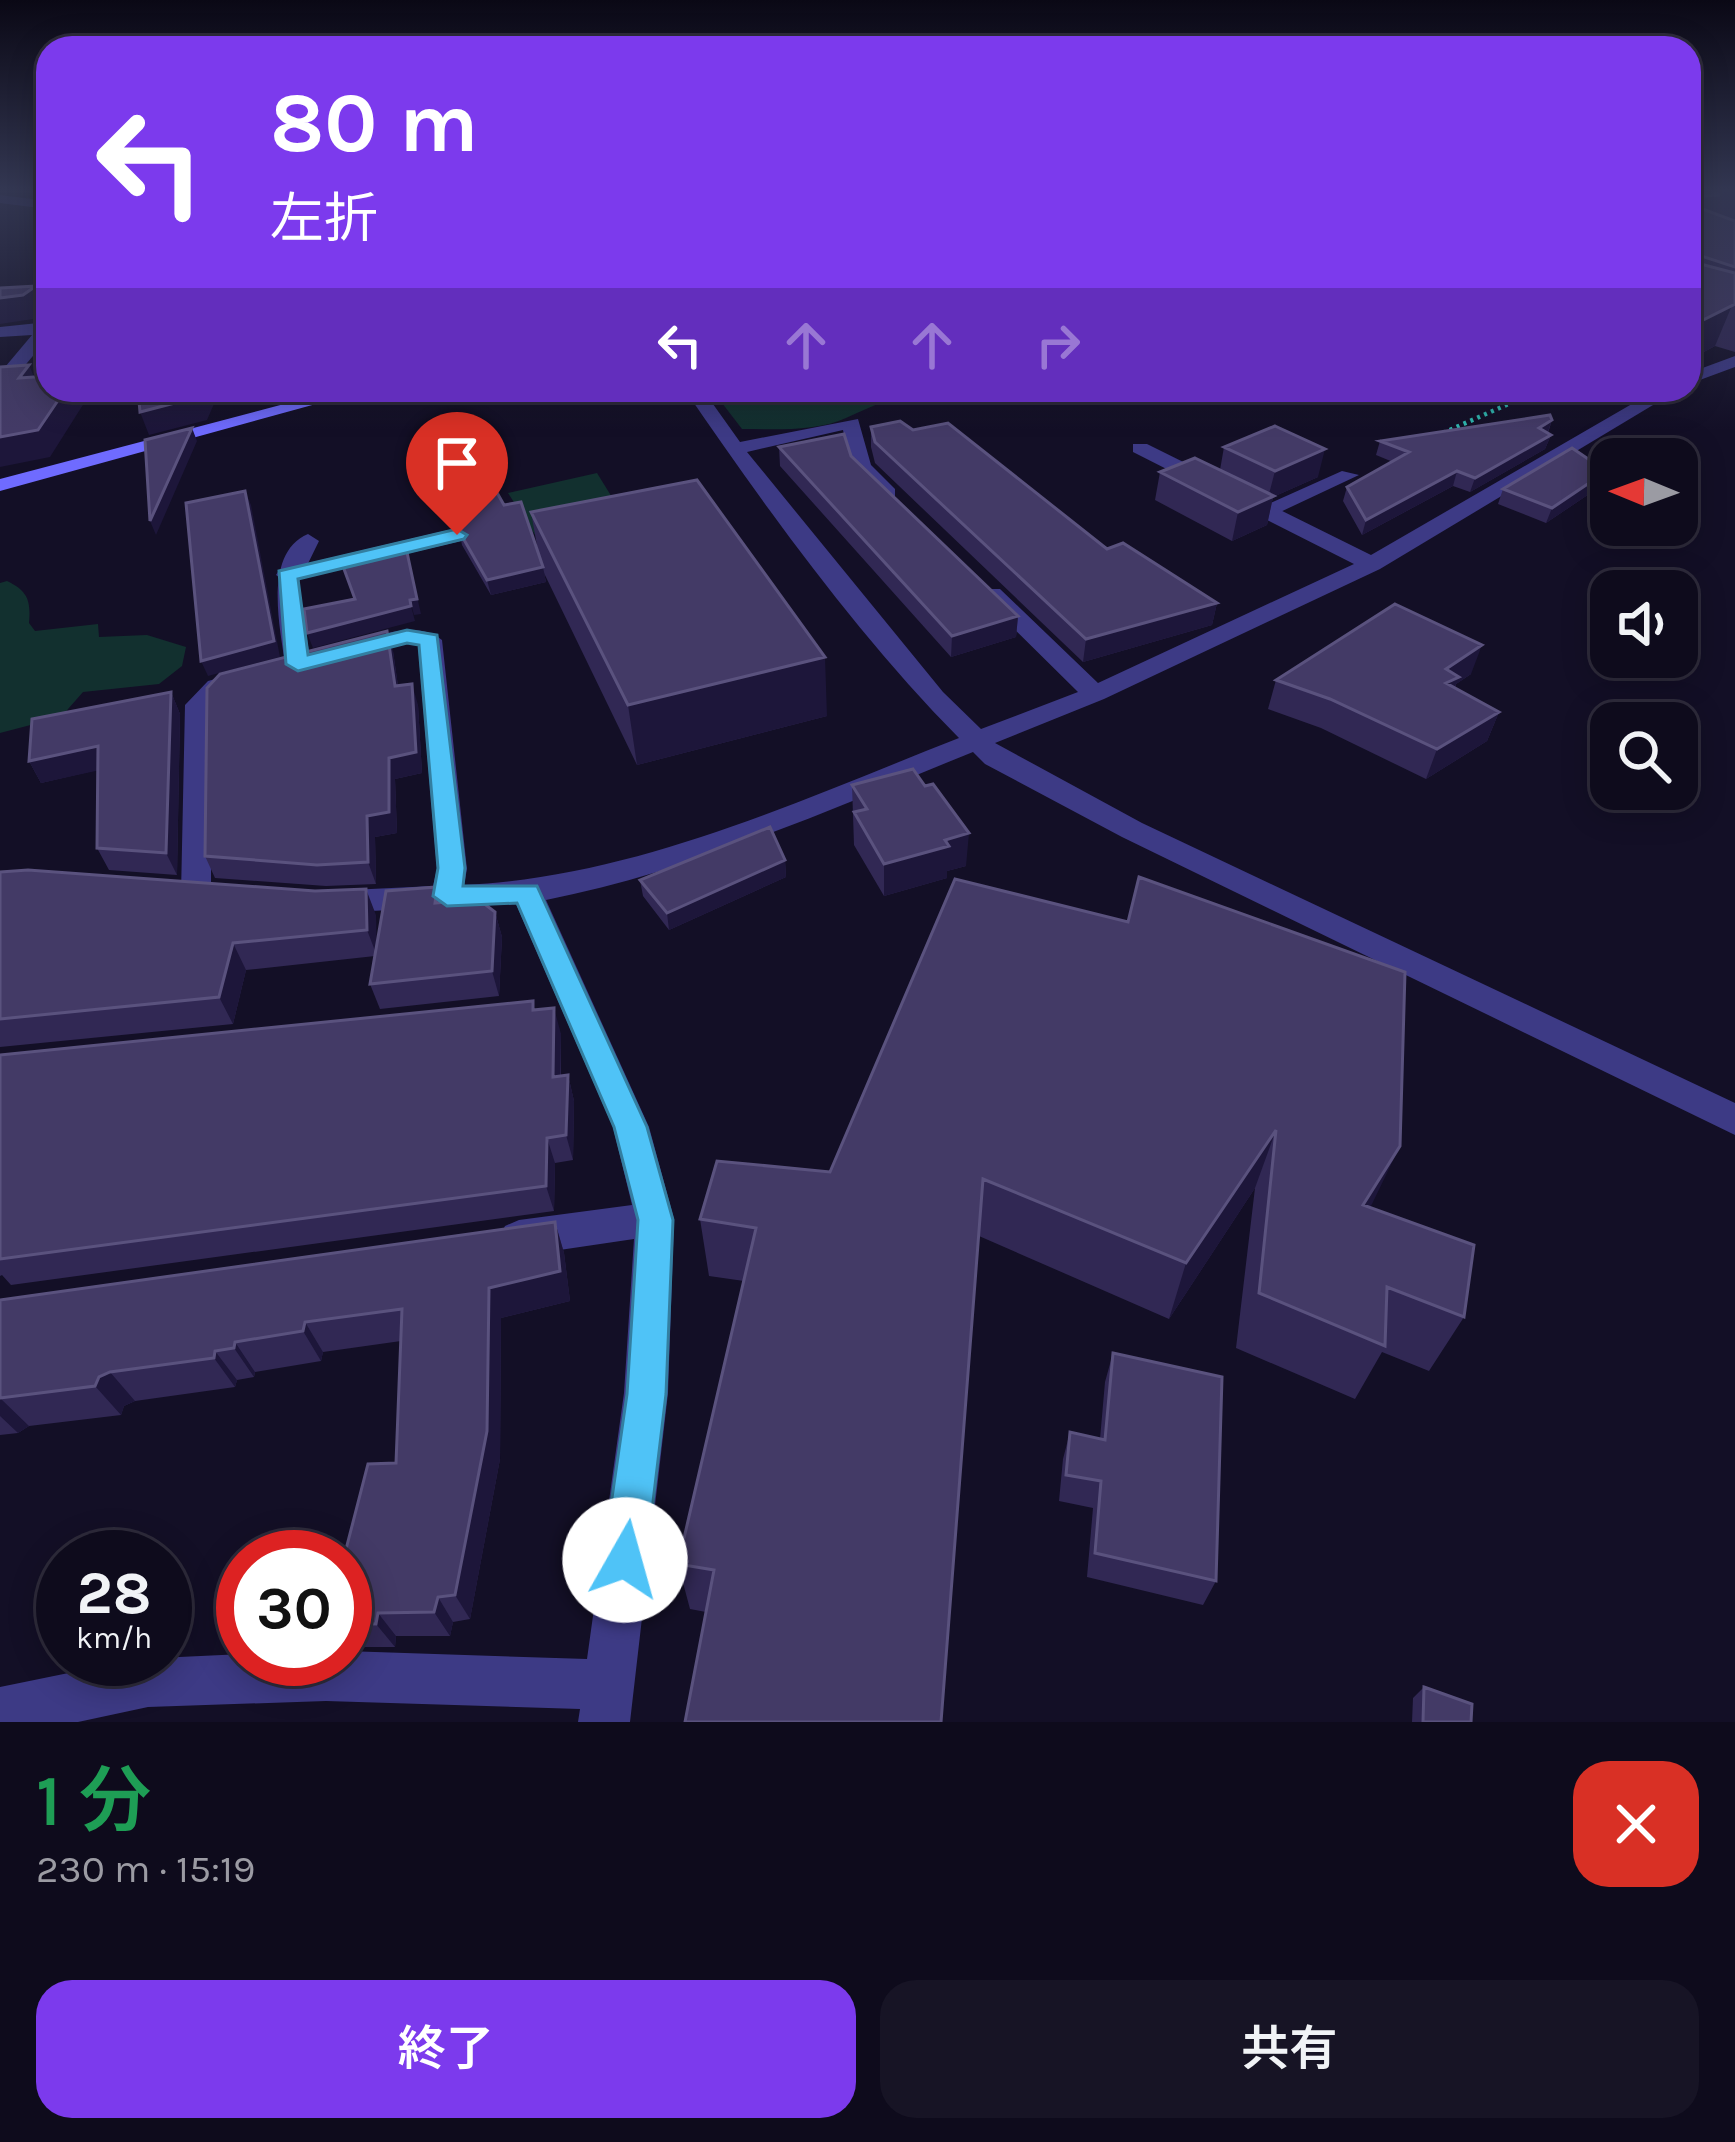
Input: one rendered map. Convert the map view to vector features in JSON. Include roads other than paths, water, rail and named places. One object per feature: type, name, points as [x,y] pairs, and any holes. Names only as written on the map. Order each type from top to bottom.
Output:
[{"type":"main road","points":[[0,485],[313,402]]},
{"type":"street","points":[[0,332],[36,329]]},
{"type":"street","points":[[4,374],[36,340]]},
{"type":"street","points":[[1701,372],[1735,361]]},
{"type":"street","points":[[702,402],[920,681],[995,758],[1132,830],[1735,1120]]},
{"type":"street","points":[[304,900],[527,893],[588,881],[784,817],[1095,694],[1372,563],[1647,402]]},
{"type":"street","points":[[734,448],[850,424],[861,467],[911,515]]},
{"type":"street","points":[[1140,448],[1372,563]]},
{"type":"street","points":[[1268,509],[1349,475]]},
{"type":"street","points":[[287,575],[457,535]]},
{"type":"street","points":[[298,664],[287,575],[308,541]]},
{"type":"street","points":[[978,580],[1095,694]]},
{"type":"street","points":[[160,890],[207,894],[198,705],[217,686],[407,636],[430,640],[452,868],[447,896]]},
{"type":"street","points":[[0,1713],[148,1682],[326,1676],[606,1703],[646,1394],[656,1220],[631,1127],[527,893]]},
{"type":"street","points":[[531,1011],[577,1006]]},
{"type":"street","points":[[491,1242],[656,1220]]}]
